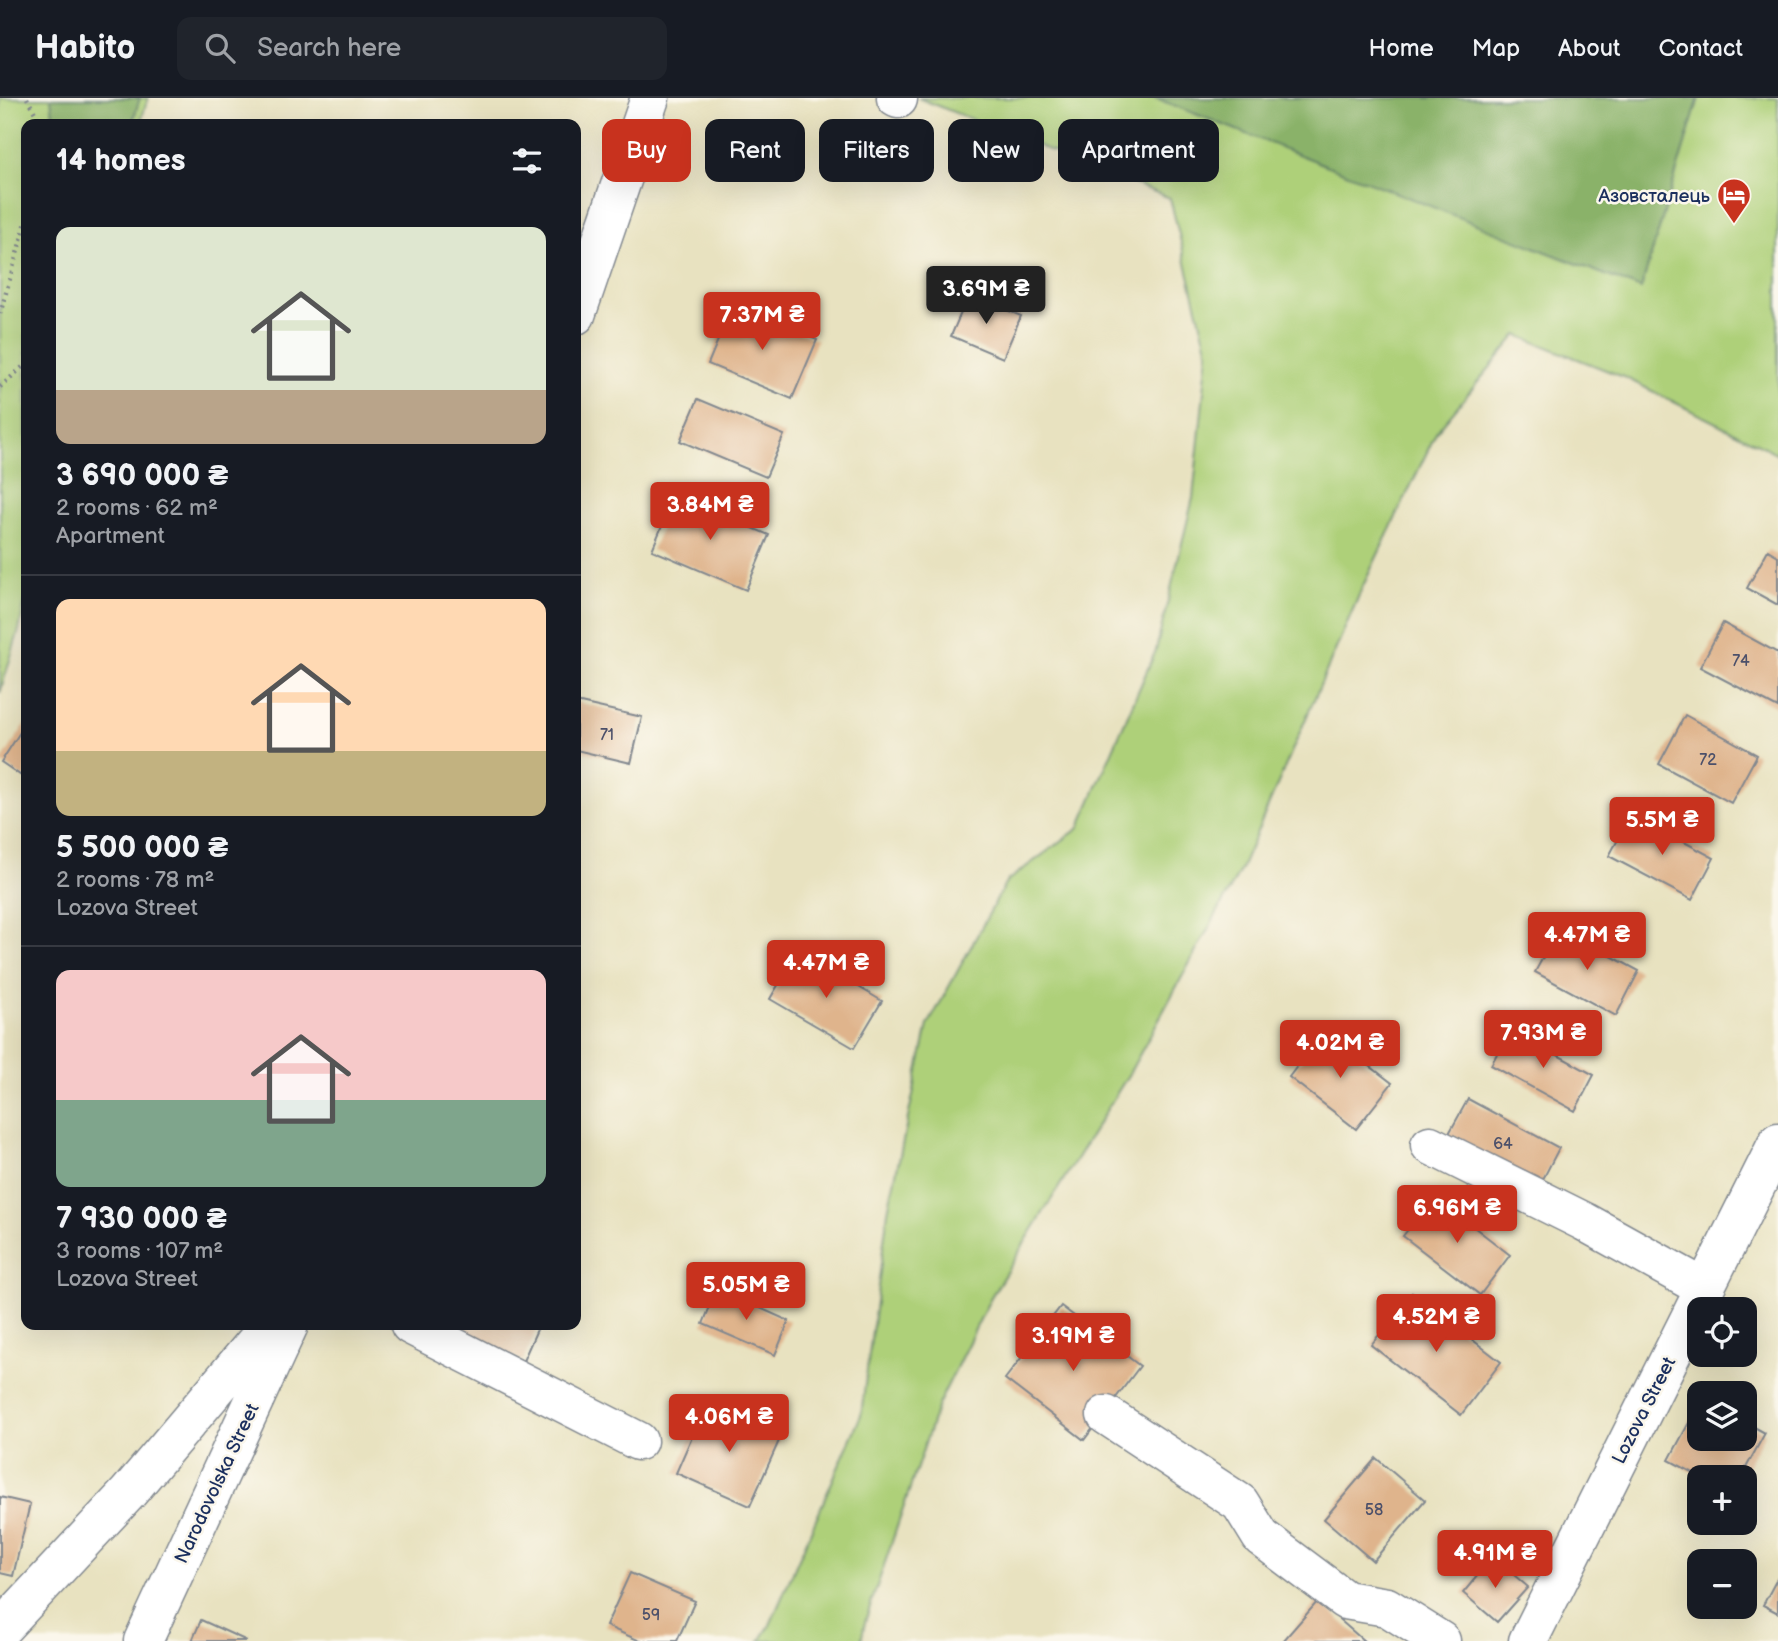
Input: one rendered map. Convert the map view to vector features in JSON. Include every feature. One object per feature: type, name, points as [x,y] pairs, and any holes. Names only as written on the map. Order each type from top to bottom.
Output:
[{"type":"street","points":[[581,300],[650,98]]},
{"type":"street","name":"Lozova Street","points":[[1528,1641],[1778,1142]]},
{"type":"street","points":[[1430,1145],[1585,1222],[1704,1288]]},
{"type":"street","points":[[0,1630],[128,1493],[266,1330]]},
{"type":"street","name":"Narodovolska Street","points":[[143,1641],[287,1330]]},
{"type":"street","points":[[420,1330],[638,1441]]},
{"type":"street","points":[[1106,1415],[1240,1503],[1261,1537],[1345,1600],[1387,1607],[1441,1641]]},
{"type":"path","points":[[26,98],[38,119]]},
{"type":"path","points":[[0,314],[21,240]]},
{"type":"path","points":[[0,387],[21,368]]},
{"type":"green space","points":[[0,98],[148,98],[142,119],[21,119],[21,621],[0,693]]},
{"type":"green space","points":[[51,98],[140,98],[134,119],[53,119]]},
{"type":"green space","points":[[918,98],[1778,98],[1778,454],[1626,378],[1517,335],[1437,431],[1363,586],[1241,869],[1130,1072],[991,1297],[938,1405],[861,1641],[760,1641],[770,1625],[861,1415],[888,1211],[928,1025],[1007,881],[1079,828],[1156,650],[1193,498],[1208,352],[1170,198],[1130,182],[1219,182],[1219,119],[1058,119],[1058,154],[1044,148],[1044,119],[971,119]]},
{"type":"green space","points":[[1155,98],[1699,98],[1641,289],[1219,123],[1219,119],[1208,119]]},
{"type":"building","points":[[969,294],[1021,316],[1003,358],[951,336]]},
{"type":"building","points":[[733,304],[817,340],[792,399],[708,364]]},
{"type":"building","points":[[698,399],[784,435],[766,477],[680,441]]},
{"type":"building","points":[[675,495],[769,535],[746,590],[652,550]]},
{"type":"building","points":[[1768,550],[1778,556],[1778,605],[1747,588]]},
{"type":"building","points":[[1723,623],[1778,653],[1778,708],[1700,667]]},
{"type":"building","points":[[581,703],[642,717],[631,763],[581,751]]},
{"type":"building","points":[[1685,715],[1757,755],[1731,803],[1659,764]]},
{"type":"building","points":[[21,731],[21,776],[1,762]]},
{"type":"building","points":[[1632,814],[1714,858],[1692,900],[1609,856]]},
{"type":"building","points":[[1559,928],[1639,971],[1616,1016],[1535,972]]},
{"type":"building","points":[[798,951],[882,1001],[854,1048],[770,999]]},
{"type":"building","points":[[1510,1029],[1594,1075],[1575,1111],[1491,1065]]},
{"type":"building","points":[[1324,1031],[1392,1083],[1356,1129],[1289,1077]]},
{"type":"building","points":[[1468,1099],[1559,1148],[1539,1187],[1447,1137]]},
{"type":"building","points":[[1434,1196],[1510,1255],[1480,1295],[1403,1236]]},
{"type":"building","points":[[717,1289],[789,1321],[775,1355],[703,1324]]},
{"type":"building","points":[[1412,1293],[1501,1362],[1461,1415],[1371,1345]]},
{"type":"building","points":[[1061,1306],[1140,1366],[1084,1440],[1005,1379]]},
{"type":"building","points":[[453,1330],[537,1330],[523,1361]]},
{"type":"building","points":[[707,1402],[782,1434],[750,1506],[676,1473]]},
{"type":"building","points":[[1687,1426],[1687,1451],[1755,1451],[1748,1465],[1687,1465],[1687,1470],[1669,1460]]},
{"type":"building","points":[[1757,1429],[1765,1433],[1757,1448]]},
{"type":"building","points":[[1376,1458],[1425,1500],[1373,1561],[1324,1519]]},
{"type":"building","points":[[0,1497],[30,1504],[13,1576],[0,1573]]},
{"type":"building","points":[[1493,1557],[1528,1587],[1497,1622],[1463,1593]]},
{"type":"building","points":[[630,1573],[695,1601],[677,1641],[640,1641],[606,1626]]},
{"type":"building","points":[[1778,1577],[1778,1613],[1763,1605]]},
{"type":"building","points":[[1318,1601],[1364,1641],[1283,1641]]},
{"type":"building","points":[[201,1620],[247,1641],[192,1641]]},
{"type":"place","name":"Азовсталець","points":[[1734,225]]}]
